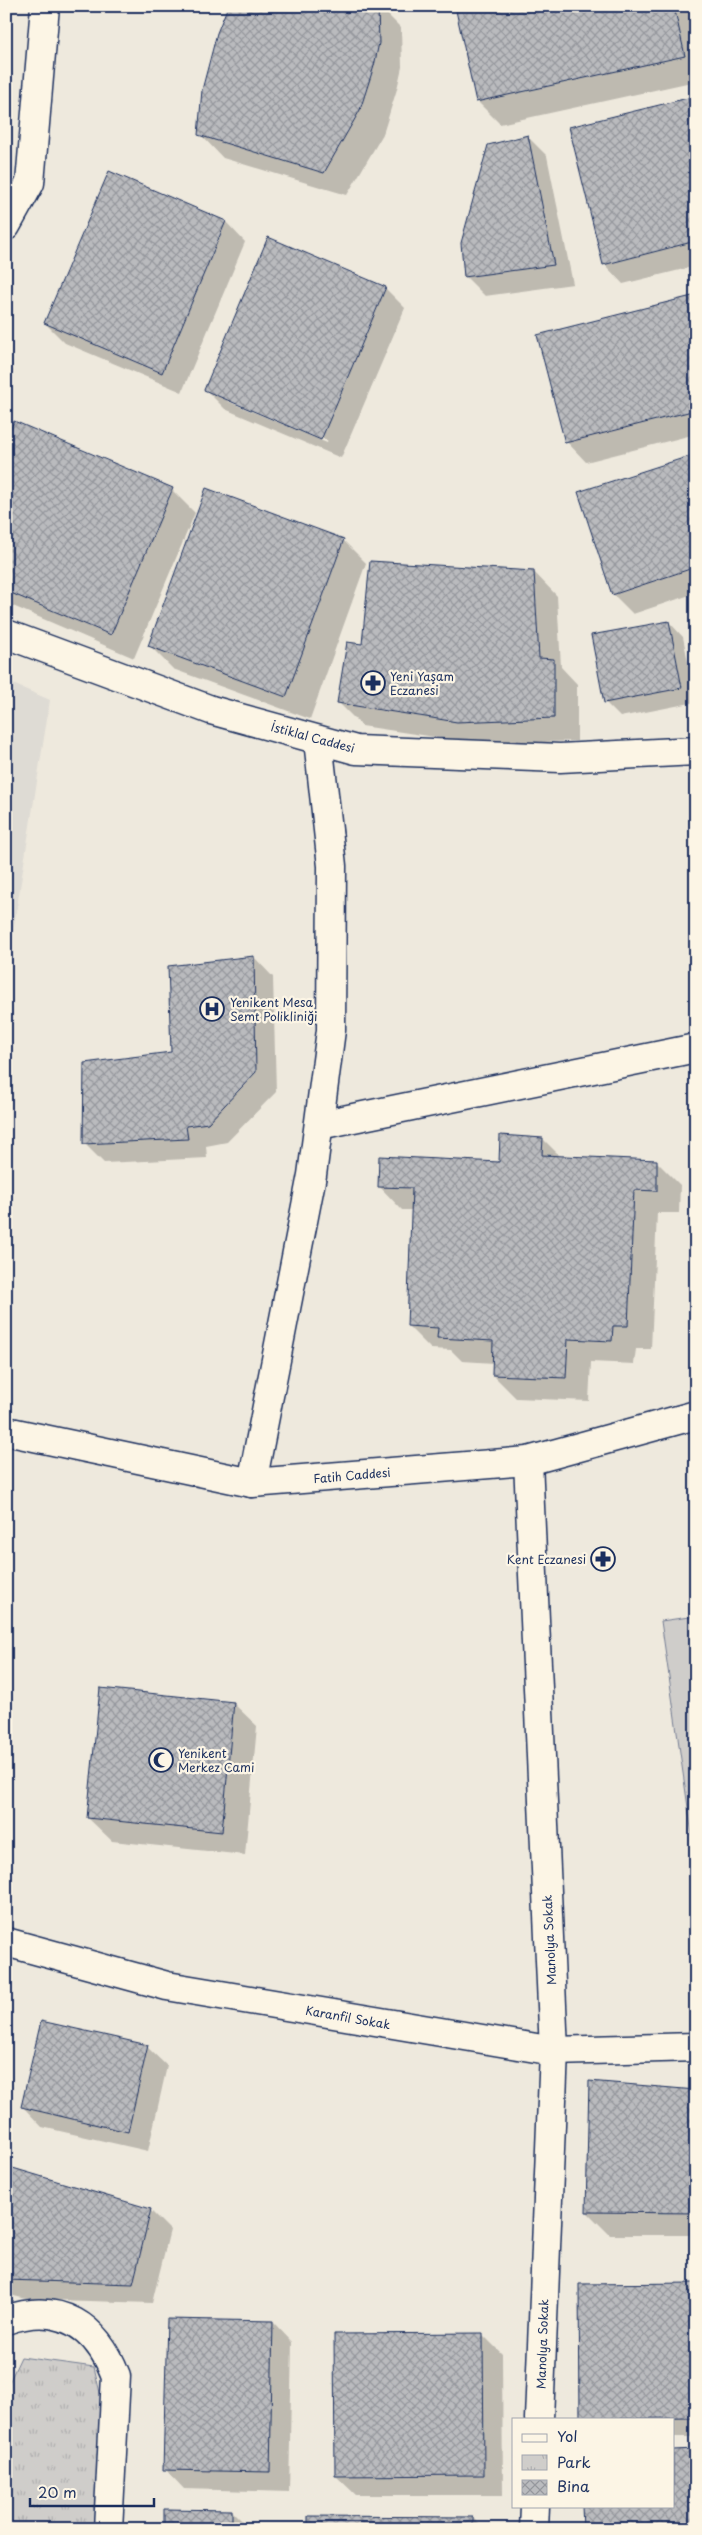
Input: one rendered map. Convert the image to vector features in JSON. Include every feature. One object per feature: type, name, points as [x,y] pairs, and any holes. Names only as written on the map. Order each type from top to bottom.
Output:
[{"type":"street","points":[[6,226],[30,183],[45,6]]},
{"type":"street","name":"İstiklal Caddesi","points":[[6,634],[211,710],[356,750],[560,758],[696,751]]},
{"type":"street","points":[[252,1483],[312,1175],[331,1030],[332,866],[318,740]]},
{"type":"street","points":[[319,1125],[696,1048]]},
{"type":"street","name":"Fatih Caddesi","points":[[6,1431],[252,1483],[528,1461],[696,1415]]},
{"type":"street","name":"Manolya Sokak","points":[[528,1461],[554,2051],[539,2418]]},
{"type":"street","name":"Karanfil Sokak","points":[[6,1942],[167,1986],[554,2051],[696,2047]]},
{"type":"street","points":[[6,2320],[21,2315],[40,2313],[60,2317],[78,2324],[96,2338],[108,2356],[116,2376],[108,2529]]},
{"type":"street","points":[[534,2529],[535,2508]]},
{"type":"shaded area","points":[[6,681],[50,700],[6,976]]},
{"type":"green space","points":[[696,1616],[696,1834],[692,1835],[661,1621]]},
{"type":"green space","points":[[21,2357],[94,2367],[106,2419],[94,2529],[6,2529],[6,2389]]},
{"type":"building","points":[[228,6],[378,6],[379,43],[360,110],[324,173],[198,135],[202,90],[217,33]]},
{"type":"building","points":[[455,6],[674,6],[685,56],[476,102]]},
{"type":"building","points":[[688,98],[696,127],[696,241],[603,265],[569,127]]},
{"type":"building","points":[[528,135],[554,265],[464,277],[461,243],[488,145]]},
{"type":"building","points":[[109,171],[226,221],[162,373],[44,323]]},
{"type":"building","points":[[268,237],[386,287],[321,440],[204,390]]},
{"type":"building","points":[[696,295],[696,410],[565,443],[537,335]]},
{"type":"building","points":[[14,421],[173,488],[111,635],[6,591],[6,439]]},
{"type":"building","points":[[696,454],[696,567],[612,595],[578,492]]},
{"type":"building","points":[[206,488],[344,539],[286,697],[148,646]]},
{"type":"building","points":[[370,561],[534,571],[539,658],[554,659],[554,718],[457,722],[337,703],[347,642],[362,644]]},
{"type":"building","points":[[669,621],[682,688],[604,703],[591,635]]},
{"type":"building","name":"Yenikent Mesa Semt Polikliniği","points":[[254,956],[256,1072],[208,1123],[186,1126],[188,1139],[83,1144],[84,1063],[171,1052],[168,966]]},
{"type":"building","points":[[500,1135],[543,1138],[542,1155],[657,1160],[657,1191],[634,1190],[628,1326],[613,1326],[612,1341],[568,1339],[566,1378],[492,1375],[493,1341],[437,1338],[438,1328],[407,1326],[412,1188],[378,1187],[379,1156],[499,1162]]},
{"type":"building","name":"Yenikent Merkez Cami","points":[[100,1688],[234,1702],[222,1832],[87,1818]]},
{"type":"building","points":[[41,2021],[148,2045],[128,2132],[21,2107]]},
{"type":"building","points":[[589,2081],[696,2090],[696,2213],[586,2212]]},
{"type":"building","points":[[6,2166],[151,2209],[133,2284],[6,2280]]},
{"type":"building","points":[[696,2283],[696,2418],[580,2418],[579,2284]]},
{"type":"building","points":[[167,2319],[273,2321],[270,2472],[163,2470]]},
{"type":"building","points":[[483,2333],[484,2475],[335,2476],[334,2334]]},
{"type":"building","points":[[696,2449],[696,2529],[583,2529],[582,2508],[674,2508],[674,2450]]},
{"type":"building","points":[[164,2509],[232,2510],[232,2529],[164,2529]]},
{"type":"building","points":[[308,2516],[473,2517],[473,2529],[308,2529]]},
{"type":"place","name":"Yeni Yaşam Eczanesi","points":[[373,683]]},
{"type":"place","name":"Yenikent Mesa Semt Polikliniği","points":[[212,1009]]},
{"type":"place","name":"Kent Eczanesi","points":[[603,1559]]},
{"type":"place","name":"Yenikent Merkez Cami","points":[[161,1760]]}]
